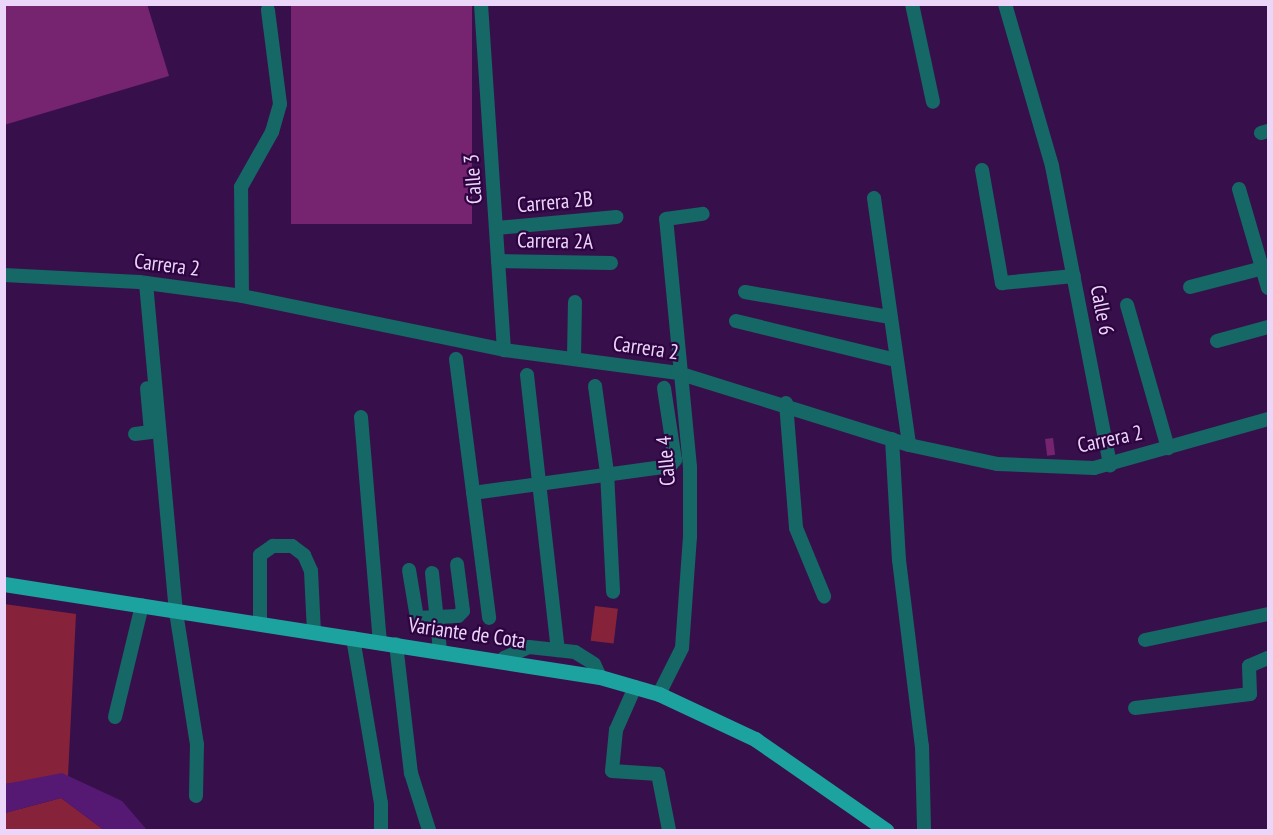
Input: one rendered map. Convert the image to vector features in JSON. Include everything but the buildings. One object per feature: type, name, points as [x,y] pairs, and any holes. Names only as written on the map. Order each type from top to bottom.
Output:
[{"type":"main road","name":"Variante de Cota","points":[[4,584],[142,604],[176,612],[260,622],[380,643],[504,658],[600,676],[659,694],[755,739],[886,831]]},
{"type":"street","name":"Calle 3","points":[[482,4],[504,350]]},
{"type":"street","points":[[912,4],[933,102]]},
{"type":"street","name":"Calle 6","points":[[1005,4],[1052,163],[1110,465]]},
{"type":"street","points":[[242,296],[241,187],[272,132],[280,104],[268,10]]},
{"type":"street","points":[[982,170],[1002,283],[1074,276]]},
{"type":"street","points":[[1239,189],[1259,270],[1269,288]]},
{"type":"street","points":[[874,198],[889,317],[909,445]]},
{"type":"street","name":"Calle 4","points":[[659,694],[682,648],[690,537],[690,467],[678,373],[666,219],[704,214]]},
{"type":"street","name":"Carrera 2B","points":[[497,228],[616,217]]},
{"type":"street","name":"Carrera 2A","points":[[498,261],[611,263]]},
{"type":"street","points":[[1190,287],[1259,270]]},
{"type":"street","name":"Carrera 2","points":[[4,275],[142,283],[242,296],[504,350],[678,373],[786,403],[909,445],[1010,465],[1110,465],[1269,419]]},
{"type":"street","points":[[135,434],[151,432],[142,283]]},
{"type":"street","points":[[142,283],[176,612],[198,744],[196,796]]},
{"type":"street","points":[[745,292],[889,317]]},
{"type":"street","points":[[574,358],[575,302]]},
{"type":"street","points":[[1127,305],[1168,448]]},
{"type":"street","points":[[736,321],[896,360]]},
{"type":"street","points":[[1217,340],[1269,327]]},
{"type":"street","points":[[456,358],[489,618]]},
{"type":"street","points":[[527,375],[558,650]]},
{"type":"street","points":[[595,386],[607,472],[613,592]]},
{"type":"street","points":[[473,493],[673,464],[663,388]]},
{"type":"street","points":[[786,403],[796,528],[824,596]]},
{"type":"street","points":[[361,417],[380,643]]},
{"type":"street","points":[[892,439],[898,560],[922,746],[924,831]]},
{"type":"street","points":[[260,622],[260,555],[273,546],[292,546],[304,555],[311,571],[314,632]]},
{"type":"street","points":[[409,570],[414,614],[438,618],[463,611],[457,564]]},
{"type":"street","points":[[432,573],[440,651]]},
{"type":"street","points":[[115,717],[142,604]]},
{"type":"street","points":[[1145,640],[1269,614]]},
{"type":"street","points":[[353,638],[381,803],[381,831]]},
{"type":"street","points":[[396,644],[411,773],[429,831]]},
{"type":"street","points":[[504,658],[529,647],[558,650],[584,656],[600,676]]},
{"type":"street","points":[[1135,708],[1250,694],[1248,666],[1269,658]]},
{"type":"street","points":[[635,687],[616,730],[612,771],[658,774],[669,831]]},
{"type":"shaded area","points":[[4,604],[76,614],[68,776],[5,784]]},
{"type":"shaded area","points":[[595,606],[618,609],[614,644],[591,641]]},
{"type":"shaded area","points":[[62,773],[122,801],[147,830],[104,830],[61,798],[5,813],[5,784]]},
{"type":"shaded area","points":[[61,798],[104,830],[5,830],[5,813]]}]
